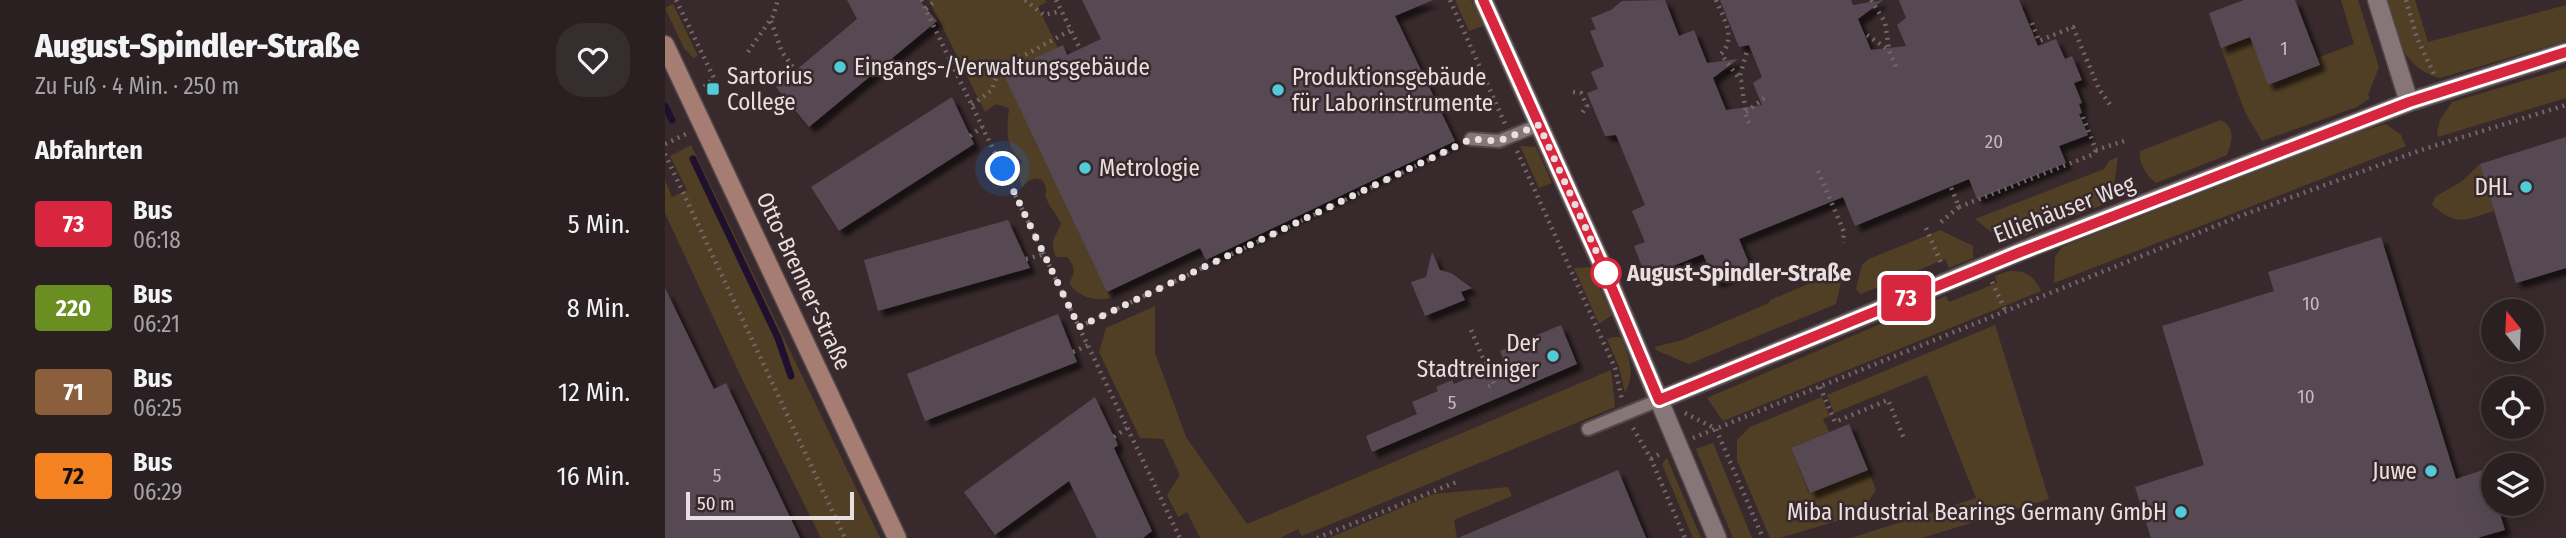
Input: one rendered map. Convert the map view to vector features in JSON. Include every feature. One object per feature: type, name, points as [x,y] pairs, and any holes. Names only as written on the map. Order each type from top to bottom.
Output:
[{"type":"main road","name":"Otto-Brenner-Straße","points":[[665,45],[897,538]]},
{"type":"street","points":[[1483,0],[1606,274],[1717,538]]},
{"type":"street","points":[[2377,0],[2409,102]]},
{"type":"street","name":"Elliehäuser Weg","points":[[1659,400],[2024,250],[2409,102],[2566,52]]},
{"type":"lane","points":[[1471,139],[1499,141],[1539,125]]},
{"type":"lane","name":"Elliehäuser Weg","points":[[1588,429],[1659,400]]},
{"type":"path","points":[[676,0],[714,78],[691,99]]},
{"type":"path","points":[[748,52],[770,20],[778,0]]},
{"type":"path","points":[[921,0],[1178,538]]},
{"type":"path","points":[[926,9],[936,0]]},
{"type":"path","points":[[1025,0],[1044,15],[1061,10]]},
{"type":"path","points":[[1056,0],[1080,49]]},
{"type":"path","points":[[1450,0],[1615,368],[1619,395],[1634,431],[1651,459],[1685,538]]},
{"type":"path","points":[[1716,0],[1730,37],[1721,54],[1739,76],[1746,113],[1752,127]]},
{"type":"path","points":[[1864,0],[1871,1],[1885,22],[1889,50],[1897,69]]},
{"type":"path","points":[[2406,0],[2417,38],[2435,76]]},
{"type":"path","points":[[770,20],[782,52],[793,67]]},
{"type":"path","points":[[2032,23],[2039,41],[2073,27],[2099,89],[2111,106]]},
{"type":"path","points":[[972,105],[992,90],[999,69],[1071,30]]},
{"type":"path","points":[[1867,35],[1889,50]]},
{"type":"path","points":[[1739,76],[1747,51]]},
{"type":"path","points":[[1573,92],[1581,93],[1587,106],[1582,113]]},
{"type":"path","points":[[1746,113],[1767,96]]},
{"type":"path","points":[[1651,459],[1677,444],[2240,216],[2421,150],[2566,105]]},
{"type":"path","points":[[2083,117],[2096,150]]},
{"type":"path","points":[[971,136],[982,127]]},
{"type":"path","points":[[1079,327],[1471,139]]},
{"type":"path","points":[[1941,222],[1959,207],[2124,141]]},
{"type":"path","points":[[665,154],[845,538]]},
{"type":"path","points":[[1818,171],[1844,232],[1843,243]]},
{"type":"path","points":[[1951,186],[1959,207]]},
{"type":"path","points":[[1026,259],[1044,254]]},
{"type":"path","points":[[1471,330],[1494,384],[1487,387]]},
{"type":"path","points":[[1073,352],[1088,345]]},
{"type":"path","points":[[1820,387],[1835,422],[1888,400],[1905,441]]},
{"type":"path","points":[[1659,400],[1716,429],[1763,538]]},
{"type":"path","points":[[1114,437],[1127,428]]},
{"type":"path","points":[[1317,538],[1459,481]]},
{"type":"shaded area","points":[[929,0],[1047,2],[1038,7],[1058,48],[1107,292],[1111,298],[1087,297],[1077,292],[1069,283],[1074,273],[1073,267],[1067,257],[1056,257],[1054,252],[1054,239],[1061,224],[1047,200],[1044,184],[1042,180],[1035,179],[1022,188],[1019,175],[1022,161],[1012,149],[1008,137],[1009,108],[996,104],[985,112]]},
{"type":"shaded area","points":[[1455,0],[1471,0],[1483,26],[1469,31]]},
{"type":"shaded area","points":[[2341,0],[2358,0],[2379,67],[2368,95],[2370,98],[2357,107],[2262,141],[2245,112],[2221,48],[2250,37],[2269,85],[2320,66],[2317,58],[2354,44]]},
{"type":"shaded area","points":[[2387,0],[2415,0],[2428,42],[2566,5],[2566,41],[2440,78],[2416,66],[2409,58],[2398,37]]},
{"type":"shaded area","points":[[673,4],[698,56],[693,58],[684,48],[665,8]]},
{"type":"shaded area","points":[[2566,68],[2566,98],[2438,137],[2440,120],[2452,102]]},
{"type":"shaded area","points":[[2221,120],[2231,131],[2227,155],[2156,183],[2146,173],[2140,160],[2140,151]]},
{"type":"shaded area","points":[[2386,124],[2401,135],[2406,146],[2054,283],[2055,257],[2062,247]]},
{"type":"shaded area","points":[[691,145],[880,538],[821,538],[741,377],[665,213],[665,180],[672,197],[687,190],[670,156]]},
{"type":"shaded area","points":[[1520,146],[1536,147],[1552,183],[1539,188]]},
{"type":"shaded area","points":[[2118,157],[2114,185],[2107,203],[2019,238],[1990,231],[1975,219],[2104,169],[2109,161]]},
{"type":"shaded area","points":[[2480,164],[2494,211],[2462,220],[2448,216],[2432,205],[2435,197],[2462,181]]},
{"type":"shaded area","points":[[1940,230],[1973,246],[1973,258],[1949,268],[1945,259],[1861,294],[1856,289],[1862,265],[1869,259]]},
{"type":"shaded area","points":[[1590,267],[1612,315],[1599,324],[1574,268]]},
{"type":"shaded area","points":[[1844,269],[1836,304],[1689,364],[1656,350],[1655,347],[1682,340]]},
{"type":"shaded area","points":[[2009,271],[2029,275],[2041,291],[1723,421],[1707,398],[1946,296],[1949,302],[1997,283],[1995,276]]},
{"type":"shaded area","points":[[1155,306],[1155,353],[1186,437],[1247,524],[1611,370],[1615,407],[1302,536],[1298,529],[1280,538],[1200,538],[1187,512],[1178,517],[1167,495],[1180,475],[1163,439],[1140,438],[1099,352],[1106,328]]},
{"type":"shaded area","points":[[1995,325],[2049,499],[1922,538],[1851,538],[1976,498],[1927,375],[1834,413],[1827,395]]},
{"type":"shaded area","points":[[1621,337],[1629,358],[1631,372],[1625,393],[1619,367],[1607,339]]},
{"type":"shaded area","points":[[1822,397],[1829,416],[1823,419],[1829,432],[1791,448],[1809,493],[1868,470],[1876,490],[1860,514],[1780,538],[1770,538],[1737,460],[1737,440],[1750,427]]},
{"type":"shaded area","points":[[1713,443],[1752,538],[1733,538],[1696,449]]},
{"type":"shaded area","points":[[1667,458],[1701,538],[1693,538],[1662,464]]},
{"type":"shaded area","points":[[1508,487],[1512,496],[1454,520],[1457,538],[1329,538],[1434,494]]},
{"type":"building","name":"Eingangs-/Verwaltungsgebäude","points":[[847,0],[919,0],[937,21],[809,127],[776,87],[857,19]]},
{"type":"building","name":"Produktionsgebäude für Laborinstrumente","points":[[1082,0],[1433,0],[1395,16],[1455,141],[1206,260],[1200,248],[1107,292],[1003,73],[1063,45],[1067,55],[1101,39]]},
{"type":"building","points":[[1665,0],[1679,36],[1694,30],[1707,63],[1738,59],[1713,78],[1726,110],[1762,105],[1753,83],[1762,77],[1749,45],[1739,47],[1720,0],[1851,0],[1853,5],[1883,0],[1858,19],[1871,50],[1906,46],[1897,25],[1906,18],[1899,0],[2019,0],[2038,46],[2056,39],[2065,59],[2072,56],[2082,80],[2074,83],[2082,103],[2079,104],[2082,113],[2079,114],[2088,135],[2059,146],[2066,163],[1977,199],[1969,179],[1855,226],[1843,197],[1739,239],[1751,268],[1739,273],[1715,282],[1703,254],[1646,277],[1634,246],[1645,242],[1632,211],[1645,205],[1616,135],[1605,136],[1587,93],[1598,89],[1591,72],[1604,66],[1590,31],[1596,29],[1591,18],[1611,10],[1622,1]]},
{"type":"building","points":[[2244,0],[2295,0],[2320,65],[2268,85],[2250,37],[2221,48],[2209,13]]},
{"type":"building","points":[[952,97],[974,144],[839,231],[811,187]]},
{"type":"building","name":"DHL","points":[[2566,137],[2566,268],[2516,283],[2480,164]]},
{"type":"building","points":[[1008,220],[1030,268],[878,311],[864,260]]},
{"type":"building","points":[[2381,237],[2456,479],[2481,471],[2481,516],[2501,516],[2505,530],[2477,538],[2151,538],[2135,487],[2204,465],[2162,326],[2274,291],[2268,272]]},
{"type":"building","points":[[1432,252],[1440,270],[1451,273],[1472,288],[1461,292],[1465,300],[1425,316],[1411,282],[1426,277]]},
{"type":"building","points":[[665,288],[714,389],[726,383],[800,538],[665,538]]},
{"type":"building","points":[[1058,314],[1077,362],[925,421],[907,374]]},
{"type":"building","points":[[1561,325],[1577,364],[1372,452],[1366,436],[1417,414],[1412,402],[1438,391],[1436,387],[1452,380],[1454,384],[1505,363],[1500,351]]},
{"type":"building","points":[[1095,397],[1118,445],[1114,448],[1152,531],[1143,538],[1097,538],[1069,481],[995,535],[964,492]]},
{"type":"building","points":[[1849,424],[1868,470],[1810,493],[1791,448]]},
{"type":"building","points":[[1618,470],[1646,538],[1458,538]]},
{"type":"waterway","points":[[665,106],[672,120]]},
{"type":"waterway","points":[[693,159],[778,338],[791,376]]},
{"type":"bus line","name":"73","points":[[1483,0],[1606,274],[1659,400],[2018,253],[2409,102],[2566,52]]},
{"type":"place","name":"Eingangs-/Verwaltungsgebäude","points":[[840,67]]},
{"type":"place","name":"Sartorius College","points":[[713,89]]},
{"type":"place","name":"Produktionsgebäude für Laborinstrumente","points":[[1278,90]]},
{"type":"place","name":"Metrologie","points":[[1085,168]]},
{"type":"place","name":"DHL","points":[[2526,187]]},
{"type":"place","name":"August-Spindler-Straße","points":[[1606,273]]},
{"type":"place","name":"Der Stadtreiniger","points":[[1553,356]]},
{"type":"place","name":"Juwe","points":[[2431,471]]},
{"type":"place","name":"Miba Industrial Bearings Germany GmbH","points":[[2181,512]]},
{"type":"route","points":[[1003,169],[1079,327],[1471,139],[1499,141],[1539,125],[1606,273]]}]
